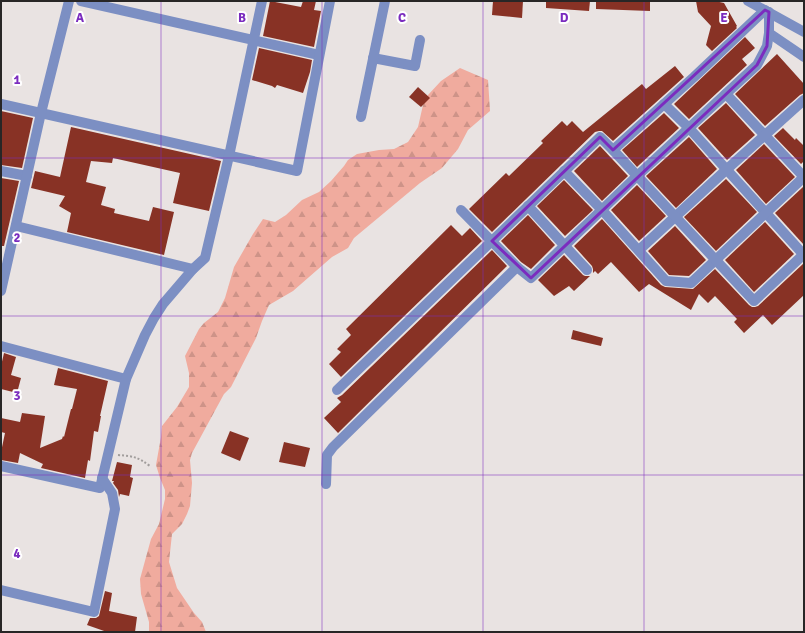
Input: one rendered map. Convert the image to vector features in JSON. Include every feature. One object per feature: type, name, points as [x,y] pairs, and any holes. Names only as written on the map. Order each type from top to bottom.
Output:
[{"type":"street","points":[[1,291],[41,113],[69,1]]},
{"type":"street","points":[[81,1],[319,55]]},
{"type":"street","points":[[1,466],[100,488],[126,379],[144,335],[163,304],[193,269],[205,258],[229,156],[262,1]]},
{"type":"street","points":[[1,104],[297,171],[330,1]]},
{"type":"street","points":[[361,117],[385,1]]},
{"type":"street","points":[[748,1],[804,32]]},
{"type":"street","points":[[461,210],[517,267],[531,278],[637,176],[757,65],[766,46],[769,33],[767,11]]},
{"type":"street","points":[[613,150],[767,11]]},
{"type":"street","points":[[769,33],[804,57]]},
{"type":"street","points":[[373,58],[415,66],[420,40]]},
{"type":"street","points":[[564,171],[666,280],[691,283],[804,177],[726,94]]},
{"type":"street","points":[[337,390],[600,137],[754,301],[804,254],[689,128],[664,104]]},
{"type":"street","points":[[639,250],[764,135],[802,106]]},
{"type":"street","points":[[1,171],[27,176]]},
{"type":"street","points":[[528,206],[587,270]]},
{"type":"street","points":[[16,226],[193,269]]},
{"type":"street","points":[[326,484],[327,455],[333,446],[517,267]]},
{"type":"street","points":[[1,346],[126,379]]},
{"type":"street","points":[[1,590],[94,612],[115,509],[112,493],[102,478]]},
{"type":"path","points":[[107,455],[131,456],[141,459],[150,466]]},
{"type":"highlighted area","points":[[765,10],[769,12],[767,46],[757,65],[531,278],[492,241],[600,137],[613,150]]},
{"type":"green space","points":[[460,68],[488,80],[490,111],[468,130],[458,149],[442,168],[420,183],[354,238],[348,248],[332,257],[293,291],[269,305],[256,338],[231,387],[224,394],[192,453],[190,460],[192,483],[190,506],[182,524],[172,534],[169,562],[177,588],[202,622],[206,632],[149,632],[149,622],[141,594],[140,579],[151,539],[159,524],[165,499],[165,490],[156,465],[162,426],[177,407],[189,387],[189,373],[185,356],[199,329],[218,312],[225,298],[234,267],[263,219],[275,222],[286,215],[302,200],[319,192],[331,181],[348,160],[357,154],[394,149],[408,142],[418,127],[423,105],[428,95],[441,81]]},
{"type":"building","points":[[270,1],[301,7],[303,1],[316,1],[314,10],[321,11],[314,47],[263,36]]},
{"type":"building","points":[[493,1],[523,1],[522,18],[492,15]]},
{"type":"building","points":[[546,1],[590,1],[589,11],[546,8]]},
{"type":"building","points":[[596,1],[650,1],[650,11],[596,9]]},
{"type":"building","points":[[696,1],[715,1],[724,3],[737,26],[737,28],[712,51],[706,45],[711,26],[698,12]]},
{"type":"building","points":[[745,37],[755,48],[742,59],[747,65],[689,119],[674,104]]},
{"type":"building","points":[[259,48],[312,60],[310,72],[303,93],[277,85],[275,88],[252,80]]},
{"type":"building","points":[[777,54],[804,84],[804,93],[765,126],[735,94]]},
{"type":"building","points":[[675,66],[684,77],[613,141],[602,131],[595,132],[492,232],[469,209],[506,173],[509,176],[543,143],[541,141],[562,121],[567,126],[572,121],[583,132],[642,84],[646,89]]},
{"type":"building","points":[[418,87],[430,98],[421,107],[409,97]]},
{"type":"building","points":[[726,103],[755,135],[727,160],[698,128]]},
{"type":"building","points":[[1,111],[33,118],[22,168],[1,165]]},
{"type":"building","points":[[664,113],[679,128],[637,167],[622,150]]},
{"type":"building","points":[[71,127],[221,161],[209,211],[173,203],[180,173],[113,158],[112,163],[91,161],[86,182],[106,187],[101,205],[115,209],[114,213],[149,221],[153,207],[174,212],[164,255],[67,232],[71,213],[59,206],[65,196],[31,188],[35,171],[60,177]]},
{"type":"building","points":[[783,128],[795,140],[796,138],[804,146],[804,161],[801,164],[774,136]]},
{"type":"building","points":[[689,137],[717,169],[676,208],[646,176]]},
{"type":"building","points":[[764,144],[795,177],[766,204],[736,170]]},
{"type":"building","points":[[600,146],[628,176],[602,201],[574,171]]},
{"type":"building","points":[[1,178],[19,181],[4,246],[1,246]]},
{"type":"building","points":[[726,179],[757,212],[716,251],[684,217]]},
{"type":"building","points":[[564,180],[593,210],[565,236],[537,206]]},
{"type":"building","points":[[637,185],[666,216],[639,241],[611,210]]},
{"type":"building","points":[[804,187],[804,245],[775,213]]},
{"type":"building","points":[[528,215],[555,245],[531,269],[521,262],[501,241]]},
{"type":"building","points":[[602,219],[661,285],[665,287],[693,289],[715,269],[749,305],[755,307],[758,306],[804,263],[804,295],[772,325],[763,315],[744,333],[734,322],[737,319],[715,296],[708,303],[699,294],[691,310],[649,284],[639,292],[611,262],[598,274],[595,271],[593,273],[592,266],[574,246]]},
{"type":"building","points":[[765,222],[794,254],[754,292],[725,260]]},
{"type":"building","points":[[451,225],[462,236],[470,228],[482,241],[341,377],[329,364],[341,352],[337,349],[351,335],[346,329]]},
{"type":"building","points":[[675,226],[706,260],[689,276],[669,275],[648,251]]},
{"type":"building","points":[[492,250],[507,266],[338,433],[324,418],[341,402],[337,398],[342,395]]},
{"type":"building","points":[[564,255],[583,275],[590,276],[574,291],[569,286],[554,296],[538,280]]},
{"type":"building","points":[[573,330],[603,338],[601,346],[571,339]]},
{"type":"building","points":[[4,353],[16,357],[11,375],[21,378],[17,393],[1,389],[1,366]]},
{"type":"building","points":[[58,368],[108,381],[98,432],[94,431],[90,461],[88,460],[85,478],[41,468],[43,464],[20,453],[18,463],[1,460],[5,433],[1,432],[1,418],[20,422],[22,413],[45,416],[40,448],[62,439],[63,436],[64,437],[77,389],[54,385]]},
{"type":"building","points":[[230,431],[249,438],[240,461],[221,453]]},
{"type":"building","points":[[284,442],[310,448],[305,467],[279,462]]},
{"type":"building","points":[[117,462],[132,465],[130,477],[133,478],[129,496],[120,494],[119,497],[118,490],[113,483],[114,481],[112,481]]},
{"type":"building","points":[[105,591],[112,593],[109,611],[137,617],[135,632],[107,632],[87,625],[90,618],[96,618],[99,616]]}]
